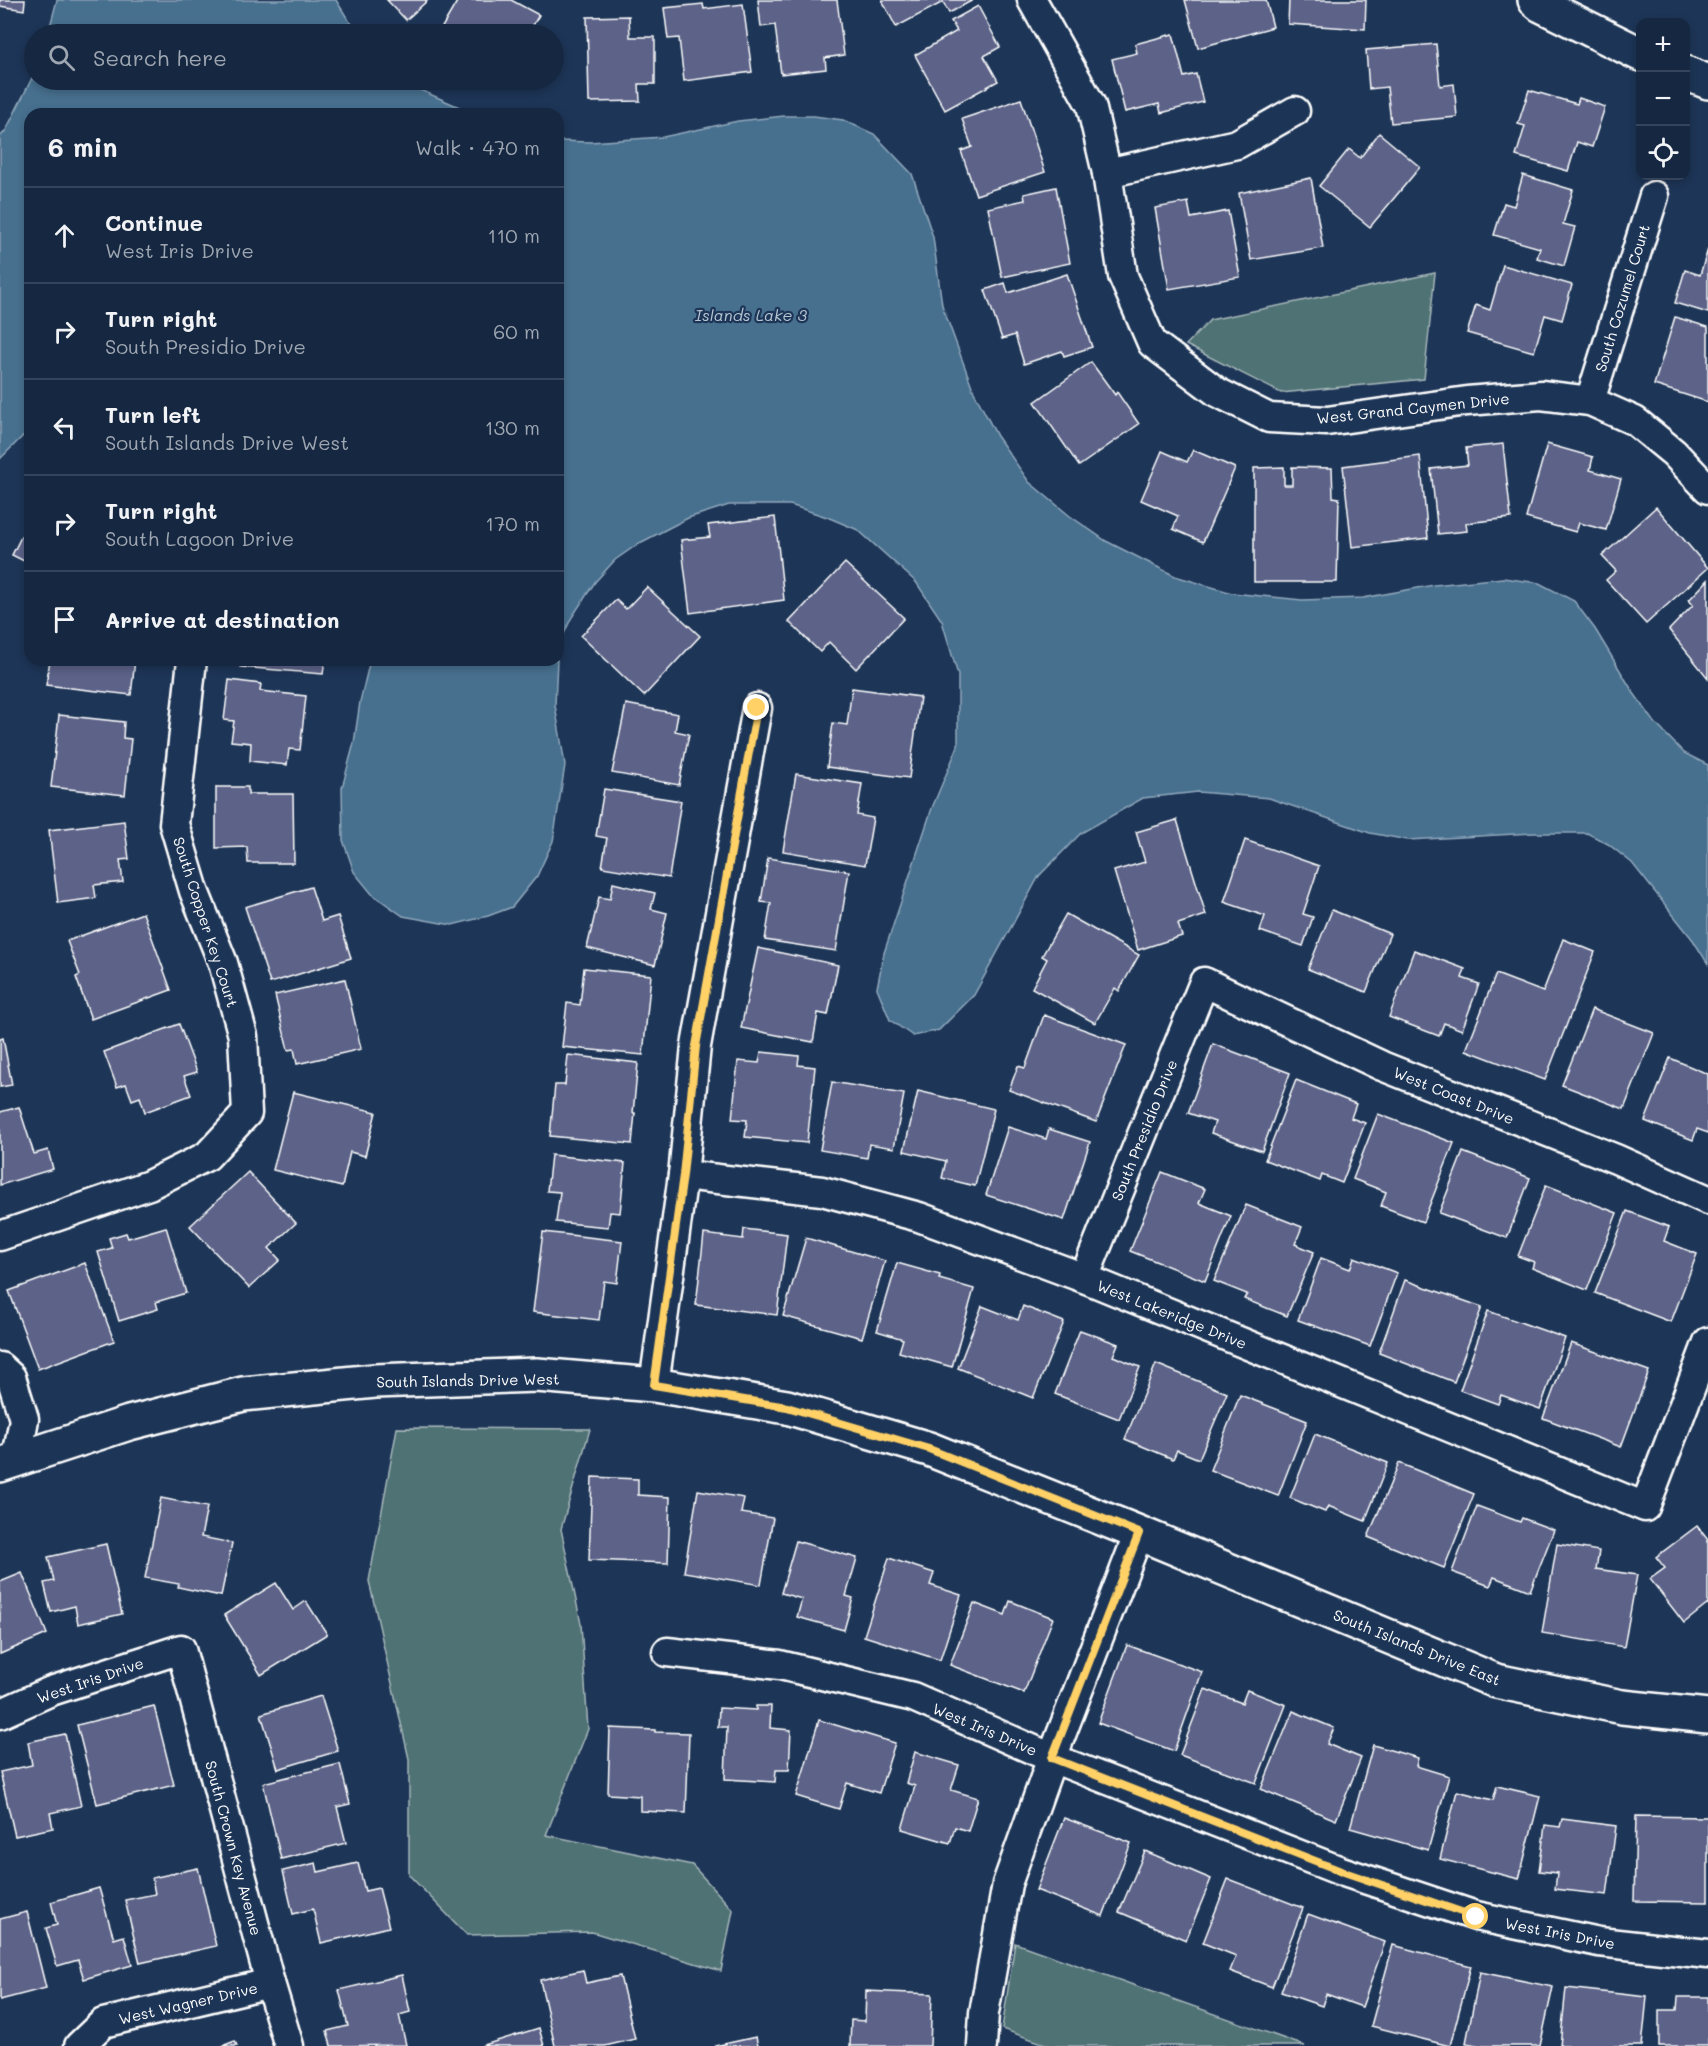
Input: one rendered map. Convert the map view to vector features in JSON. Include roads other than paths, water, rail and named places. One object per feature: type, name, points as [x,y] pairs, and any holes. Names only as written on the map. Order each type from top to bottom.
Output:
[{"type":"street","name":"West Grand Caymen Drive","points":[[1032,0],[1091,105],[1107,173],[1123,276],[1152,343],[1217,392],[1269,418],[1327,421],[1467,401],[1541,395],[1590,401],[1635,421],[1674,453],[1708,489]]},
{"type":"street","points":[[1535,0],[1636,52]]},
{"type":"street","points":[[1690,75],[1708,82]]},
{"type":"street","points":[[1107,173],[1237,144],[1295,111]]},
{"type":"street","name":"South Cozumel Court","points":[[1590,401],[1654,195]]},
{"type":"street","name":"South Copper Key Court","points":[[0,1236],[158,1180],[207,1156],[248,1113],[243,1036],[223,963],[194,891],[174,824],[191,666]]},
{"type":"street","points":[[654,1385],[683,1175],[696,1046],[757,708]]},
{"type":"street","name":"West Coast Drive","points":[[1204,982],[1382,1066],[1616,1159],[1708,1200]]},
{"type":"street","name":"South Presidio Drive","points":[[1084,1278],[1204,982]]},
{"type":"street","name":"West Lakeridge Drive","points":[[683,1175],[822,1191],[919,1217],[1084,1278],[1645,1507],[1708,1342]]},
{"type":"street","points":[[0,1367],[11,1377],[24,1419],[6,1455]]},
{"type":"street","name":"South Islands Drive West","points":[[6,1455],[243,1394],[375,1381],[537,1375],[654,1385],[787,1407],[929,1449],[1139,1533]]},
{"type":"street","points":[[982,2046],[984,2013],[1007,1884],[1052,1758],[1139,1533]]},
{"type":"street","name":"South Islands Drive East","points":[[1139,1533],[1496,1681],[1622,1707],[1708,1716]]},
{"type":"street","name":"West Iris Drive","points":[[0,1714],[51,1691],[181,1649]]},
{"type":"street","name":"South Crown Key Avenue","points":[[181,1649],[289,2046]]},
{"type":"street","name":"West Iris Drive","points":[[667,1652],[780,1665],[913,1697],[1052,1758],[1341,1871],[1476,1917],[1599,1942],[1708,1954]]},
{"type":"street","name":"West Wagner Drive","points":[[79,2046],[103,2023],[270,1983]]},
{"type":"water","points":[[57,0],[336,0],[352,24],[51,24]]},
{"type":"water","points":[[26,90],[421,90],[461,108],[24,108],[24,435],[0,459],[0,137],[6,130]]},
{"type":"water","name":"Islands Lake 3","points":[[784,116],[814,116],[843,120],[874,134],[912,174],[933,237],[942,305],[974,392],[997,436],[1029,482],[1070,516],[1106,541],[1175,576],[1232,593],[1302,600],[1363,598],[1434,585],[1503,578],[1539,583],[1574,601],[1595,629],[1633,692],[1656,724],[1684,753],[1708,765],[1708,964],[1693,940],[1632,863],[1608,844],[1587,833],[1534,833],[1408,840],[1370,833],[1269,798],[1198,792],[1143,798],[1081,833],[1039,876],[974,995],[939,1030],[913,1036],[890,1020],[877,988],[884,953],[932,808],[958,746],[958,675],[942,621],[916,582],[858,530],[827,517],[790,505],[729,505],[688,518],[638,544],[615,560],[595,582],[564,634],[564,141],[590,142],[663,137],[738,121]]},
{"type":"water","points":[[369,666],[557,666],[555,705],[565,765],[553,841],[537,876],[512,907],[452,925],[403,916],[372,894],[354,872],[343,840],[342,788],[354,743]]}]
